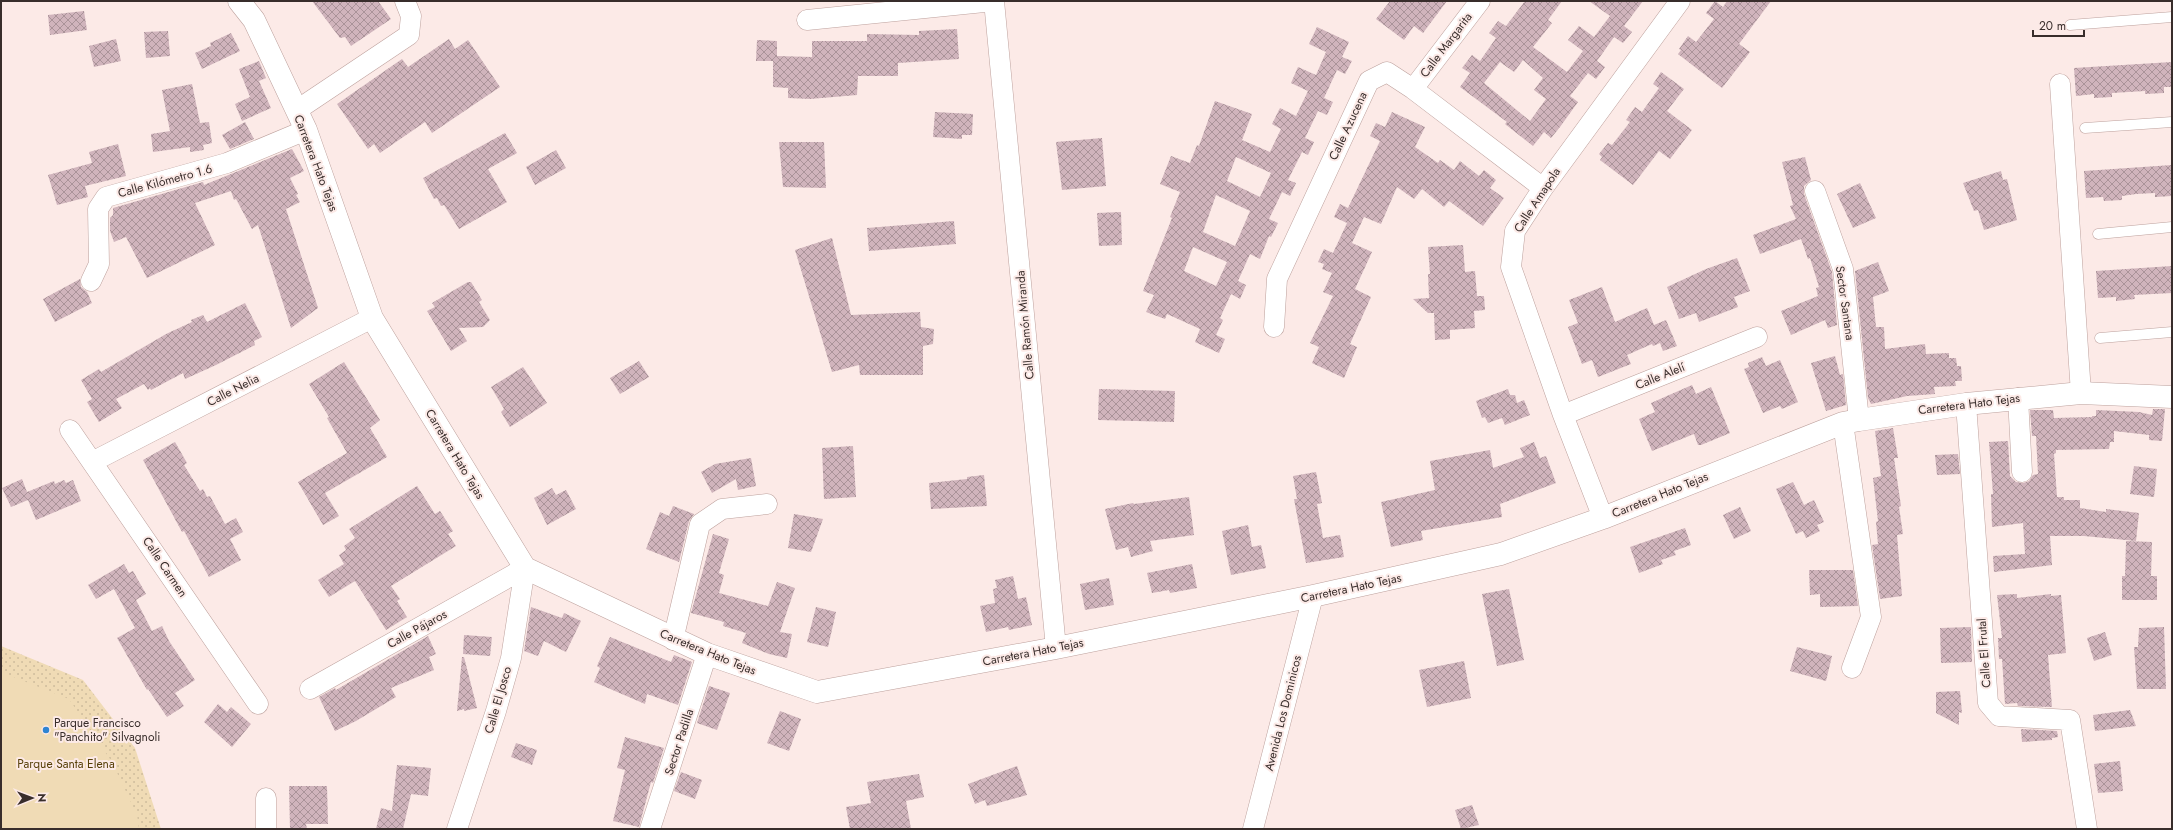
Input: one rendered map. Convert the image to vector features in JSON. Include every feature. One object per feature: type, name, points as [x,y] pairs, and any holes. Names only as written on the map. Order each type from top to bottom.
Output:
[{"type":"street","name":"Carretera Hato Tejas","points":[[240,1],[254,20],[306,130],[372,318],[525,568],[673,640],[707,654],[817,692],[1056,648],[1313,596],[1501,554],[1603,518],[1851,421],[1966,404],[2080,393],[2172,397]]},
{"type":"street","points":[[297,110],[409,35],[411,16],[405,1]]},
{"type":"street","points":[[807,20],[994,1]]},
{"type":"street","name":"Calle Ramón Miranda","points":[[994,1],[1056,648]]},
{"type":"street","name":"Calle Margarita","points":[[1412,89],[1480,1]]},
{"type":"street","name":"Calle Amapola","points":[[1603,518],[1563,415],[1511,267],[1514,231],[1543,188],[1680,1]]},
{"type":"street","name":"Calle Azucena","points":[[1274,327],[1277,279],[1369,81],[1388,72],[1543,188]]},
{"type":"street","points":[[2060,84],[2080,393]]},
{"type":"street","name":"Calle Kilómetro 1.6","points":[[91,281],[99,264],[98,209],[106,197],[228,163],[306,130]]},
{"type":"street","name":"Sector Santana","points":[[1814,191],[1843,269],[1851,421],[1871,617],[1852,668]]},
{"type":"street","name":"Calle Nelia","points":[[94,461],[372,318]]},
{"type":"street","name":"Calle Alelí","points":[[1563,415],[1757,337]]},
{"type":"street","points":[[2018,398],[2022,472]]},
{"type":"street","name":"Calle El Frutal","points":[[1966,404],[1988,703],[1999,716],[2070,720],[2087,829]]},
{"type":"street","name":"Calle Carmen","points":[[70,430],[94,461],[258,704]]},
{"type":"street","points":[[673,640],[700,524],[722,510],[767,504]]},
{"type":"street","name":"Calle Pájaros","points":[[310,689],[525,568]]},
{"type":"street","name":"Calle El Josco","points":[[457,829],[496,711],[511,658],[525,568]]},
{"type":"street","name":"Avenida Los Dominicos","points":[[1253,829],[1313,596]]},
{"type":"street","name":"Sector Padilla","points":[[650,829],[707,654]]},
{"type":"street","points":[[266,798],[266,829]]},
{"type":"lane","points":[[2070,25],[2172,17]]},
{"type":"lane","points":[[2085,128],[2172,122]]},
{"type":"lane","points":[[2098,234],[2172,227]]},
{"type":"lane","points":[[2100,338],[2172,332]]},
{"type":"green space","name":"Parque Francisco \"Panchito\" Silvagnoli","points":[[1,646],[83,680],[135,748],[161,829],[1,829]]},
{"type":"green space","name":"Parque Francisco \"Panchito\" Silvagnoli","points":[[1,672],[69,699],[112,762],[137,815],[139,829],[1,829]]},
{"type":"building","points":[[312,1],[378,1],[391,19],[351,46],[345,37],[340,38]]},
{"type":"building","points":[[1390,1],[1447,1],[1423,33],[1414,26],[1404,40],[1376,19]]},
{"type":"building","points":[[1525,1],[1562,1],[1548,20],[1552,23],[1533,47],[1567,72],[1583,51],[1568,40],[1579,26],[1594,37],[1610,16],[1589,1],[1643,1],[1624,26],[1632,32],[1623,43],[1614,37],[1597,61],[1605,67],[1596,79],[1588,73],[1570,96],[1578,102],[1560,127],[1551,138],[1544,132],[1533,146],[1505,124],[1507,122],[1460,87],[1470,73],[1462,68],[1472,55],[1480,61],[1496,38],[1489,33],[1498,21],[1506,26]],"holes":[[[1523,60],[1543,78],[1534,90],[1546,99],[1530,121],[1484,83],[1500,62],[1514,72]]]},
{"type":"building","points":[[1715,1],[1723,7],[1727,1],[1771,1],[1739,44],[1750,52],[1722,88],[1678,54],[1681,50],[1679,49],[1688,36],[1696,42],[1714,19],[1706,13]]},
{"type":"building","points":[[84,11],[87,30],[50,35],[48,15]]},
{"type":"building","points":[[1317,27],[1349,42],[1342,57],[1352,61],[1345,74],[1337,70],[1324,98],[1333,102],[1327,115],[1318,111],[1305,138],[1314,142],[1308,155],[1302,152],[1288,180],[1296,183],[1290,196],[1282,192],[1269,219],[1278,223],[1271,237],[1269,236],[1260,259],[1250,254],[1238,281],[1246,285],[1240,299],[1231,294],[1220,318],[1223,320],[1216,335],[1225,339],[1219,353],[1195,342],[1200,329],[1167,314],[1165,319],[1146,312],[1154,295],[1143,291],[1172,218],[1170,217],[1180,192],[1160,184],[1171,156],[1190,163],[1197,145],[1199,146],[1215,101],[1252,114],[1242,140],[1270,152],[1281,129],[1272,124],[1280,108],[1296,116],[1308,91],[1291,83],[1298,67],[1316,75],[1326,52],[1309,44]],"holes":[[[1236,157],[1271,173],[1260,197],[1227,181]],[[1216,195],[1250,211],[1235,246],[1203,232]],[[1193,247],[1227,262],[1216,286],[1184,271]]]},
{"type":"building","points":[[957,29],[959,59],[898,63],[898,76],[858,76],[857,95],[810,99],[788,98],[788,88],[773,87],[773,61],[756,61],[757,40],[777,41],[777,56],[812,57],[812,41],[867,41],[867,34],[919,35],[919,31]]},
{"type":"building","points":[[168,31],[170,56],[146,58],[144,32]]},
{"type":"building","points":[[231,33],[240,51],[202,69],[195,53],[211,46],[210,43]]},
{"type":"building","points":[[116,39],[121,61],[94,67],[89,46]]},
{"type":"building","points":[[449,39],[455,49],[468,40],[500,87],[432,133],[425,122],[380,153],[374,144],[368,149],[337,104],[402,59],[408,67]]},
{"type":"building","points":[[259,61],[266,78],[259,81],[271,108],[242,121],[235,104],[250,97],[239,69]]},
{"type":"building","points":[[2172,62],[2172,87],[2164,87],[2164,93],[2145,94],[2145,91],[2112,93],[2112,97],[2094,98],[2094,94],[2076,96],[2074,68]]},
{"type":"building","points":[[1661,72],[1684,89],[1667,111],[1692,130],[1670,159],[1659,151],[1633,185],[1600,160],[1602,157],[1599,154],[1608,143],[1612,145],[1630,122],[1626,120],[1635,107],[1642,112],[1659,88],[1653,84]]},
{"type":"building","points":[[192,84],[200,123],[209,122],[212,143],[203,145],[204,150],[190,152],[190,147],[153,152],[151,134],[170,131],[162,90]]},
{"type":"building","points":[[935,112],[973,114],[972,135],[962,135],[962,139],[933,137]]},
{"type":"building","points":[[1392,112],[1425,127],[1415,147],[1438,163],[1440,160],[1454,170],[1460,161],[1479,176],[1484,170],[1496,180],[1490,188],[1504,198],[1483,226],[1449,201],[1444,207],[1422,189],[1414,199],[1397,187],[1381,224],[1364,217],[1352,243],[1372,252],[1355,289],[1371,297],[1350,344],[1357,347],[1344,378],[1312,363],[1319,347],[1310,343],[1333,296],[1323,292],[1332,273],[1322,269],[1324,264],[1318,262],[1324,249],[1333,253],[1347,223],[1334,217],[1340,204],[1348,208],[1380,141],[1370,136],[1376,123],[1385,127]]},
{"type":"building","points":[[245,122],[254,139],[230,149],[222,135]]},
{"type":"building","points":[[505,133],[517,153],[488,169],[507,202],[459,229],[444,205],[441,206],[437,198],[434,199],[423,178]]},
{"type":"building","points":[[1102,138],[1106,186],[1062,190],[1056,142]]},
{"type":"building","points":[[779,142],[824,142],[826,188],[783,187]]},
{"type":"building","points":[[118,144],[126,176],[85,186],[88,197],[57,205],[48,175],[92,163],[89,152]]},
{"type":"building","points":[[292,149],[304,171],[290,178],[298,194],[296,195],[300,202],[286,209],[318,308],[291,328],[258,225],[252,229],[236,199],[234,200],[231,191],[195,203],[215,245],[147,278],[126,237],[114,242],[110,231],[110,218],[113,215],[113,208],[203,182],[204,185]]},
{"type":"building","points":[[556,150],[566,168],[535,185],[526,167]]},
{"type":"building","points":[[1805,157],[1811,180],[1804,186],[1804,194],[1832,272],[1837,325],[1828,328],[1825,320],[1791,335],[1781,311],[1818,296],[1816,288],[1819,287],[1810,258],[1808,259],[1801,239],[1760,254],[1753,235],[1796,219],[1790,206],[1793,205],[1782,162]]},
{"type":"building","points":[[2172,165],[2172,196],[2155,197],[2155,193],[2136,194],[2122,196],[2122,200],[2104,201],[2103,197],[2086,198],[2084,171]]},
{"type":"building","points":[[2001,171],[2003,180],[2007,179],[2017,220],[1984,230],[1978,210],[1974,211],[1963,183]]},
{"type":"building","points":[[1860,183],[1876,218],[1853,228],[1837,194]]},
{"type":"building","points":[[1121,212],[1122,245],[1099,246],[1097,213]]},
{"type":"building","points":[[954,221],[956,244],[869,251],[867,228]]},
{"type":"building","points":[[832,238],[851,315],[920,312],[921,327],[934,329],[933,344],[923,346],[923,375],[860,375],[859,365],[832,372],[795,250]]},
{"type":"building","points":[[1463,245],[1465,272],[1475,271],[1477,296],[1484,296],[1485,310],[1474,311],[1475,328],[1450,330],[1450,339],[1435,340],[1434,313],[1428,313],[1413,299],[1429,298],[1428,274],[1430,274],[1428,247]]},
{"type":"building","points":[[1737,258],[1750,291],[1734,297],[1738,307],[1699,322],[1696,313],[1679,319],[1667,287],[1706,269]]},
{"type":"building","points":[[1878,262],[1889,291],[1873,297],[1876,327],[1884,327],[1885,349],[1925,344],[1926,354],[1949,353],[1949,358],[1956,358],[1957,366],[1961,366],[1962,381],[1955,381],[1956,386],[1934,387],[1935,394],[1907,396],[1871,404],[1868,398],[1855,271]]},
{"type":"building","points":[[2172,266],[2172,293],[2134,295],[2135,299],[2116,301],[2116,297],[2098,298],[2096,271]]},
{"type":"building","points":[[80,279],[81,287],[87,292],[92,303],[55,322],[43,299]]},
{"type":"building","points":[[468,282],[471,282],[482,300],[479,302],[490,320],[483,327],[459,328],[467,341],[451,351],[427,311],[435,307],[432,303]]},
{"type":"building","points":[[1602,287],[1615,322],[1647,308],[1654,325],[1666,320],[1677,346],[1663,351],[1660,343],[1653,346],[1652,344],[1627,355],[1631,364],[1598,377],[1592,360],[1582,364],[1568,327],[1578,323],[1569,300]]},
{"type":"building","points":[[245,303],[262,337],[254,341],[255,345],[185,379],[183,373],[151,390],[150,388],[148,390],[144,384],[116,399],[122,408],[99,422],[87,402],[92,399],[81,380],[99,369],[101,372],[166,334],[192,322],[191,320],[203,315],[207,322]]},
{"type":"building","points":[[1835,356],[1840,375],[1843,374],[1846,405],[1826,411],[1811,363]]},
{"type":"building","points":[[1762,357],[1766,366],[1780,360],[1798,402],[1782,409],[1780,406],[1763,413],[1744,369],[1749,367],[1748,363]]},
{"type":"building","points":[[639,361],[649,377],[620,394],[610,378]]},
{"type":"building","points":[[344,362],[380,420],[370,428],[387,457],[325,493],[339,516],[323,525],[298,482],[347,453],[327,418],[329,417],[309,384]]},
{"type":"building","points":[[523,367],[547,403],[510,427],[501,412],[504,409],[491,387]]},
{"type":"building","points":[[1692,385],[1696,394],[1711,387],[1730,433],[1701,445],[1698,445],[1694,434],[1652,451],[1639,419],[1655,412],[1651,403]]},
{"type":"building","points":[[1099,389],[1175,391],[1174,422],[1098,420]]},
{"type":"building","points":[[1508,389],[1510,395],[1515,395],[1517,403],[1524,400],[1530,415],[1505,425],[1502,418],[1488,423],[1485,417],[1482,418],[1476,401]]},
{"type":"building","points":[[2153,409],[2165,409],[2162,441],[2149,440],[2149,435],[2114,431],[2114,442],[2110,442],[2109,449],[2056,450],[2056,453],[2054,454],[2057,497],[2064,497],[2064,500],[2080,500],[2080,508],[2106,512],[2106,509],[2139,513],[2136,541],[2084,536],[2050,536],[2052,565],[1994,572],[1993,556],[2025,554],[2023,523],[1992,527],[1991,494],[1993,494],[1989,442],[2008,441],[2010,476],[2016,482],[2023,483],[2029,481],[2033,475],[2038,474],[2036,436],[2032,436],[2030,410],[2053,410],[2054,418],[2092,417],[2096,416],[2096,410],[2139,412],[2152,415]]},
{"type":"building","points":[[1893,428],[1898,458],[1894,458],[1901,506],[1899,507],[1903,534],[1897,535],[1902,596],[1880,599],[1872,545],[1878,544],[1876,522],[1878,521],[1873,478],[1881,476],[1875,431]]},
{"type":"building","points":[[175,442],[187,463],[184,465],[200,491],[203,489],[207,497],[210,496],[225,524],[236,518],[243,532],[230,539],[241,560],[209,577],[184,531],[182,532],[143,460]]},
{"type":"building","points":[[1534,442],[1540,458],[1546,456],[1556,483],[1500,504],[1502,517],[1421,531],[1423,540],[1391,547],[1381,502],[1435,490],[1430,461],[1490,450],[1493,468],[1524,457],[1520,448]]},
{"type":"building","points":[[853,446],[856,497],[824,499],[822,448]]},
{"type":"building","points":[[1958,454],[1960,474],[1937,475],[1935,455]]},
{"type":"building","points":[[751,458],[756,486],[738,490],[736,479],[712,493],[701,472],[715,464]]},
{"type":"building","points":[[2134,466],[2157,469],[2154,497],[2130,494]]},
{"type":"building","points":[[1316,472],[1322,503],[1317,504],[1323,538],[1340,535],[1344,557],[1306,563],[1294,499],[1297,499],[1293,476]]},
{"type":"building","points":[[984,475],[987,506],[931,509],[929,483],[967,479],[967,477]]},
{"type":"building","points":[[22,479],[27,492],[54,481],[55,484],[64,480],[66,483],[73,480],[81,501],[36,520],[28,500],[11,507],[2,488]]},
{"type":"building","points":[[1793,482],[1804,505],[1814,500],[1824,522],[1817,525],[1820,531],[1806,538],[1803,531],[1796,534],[1776,489]]},
{"type":"building","points":[[417,486],[435,514],[440,511],[453,531],[448,534],[456,546],[391,586],[400,599],[397,601],[407,617],[386,630],[355,581],[329,597],[318,580],[344,564],[339,555],[346,550],[344,546],[355,538],[349,529]]},
{"type":"building","points":[[552,488],[556,495],[566,490],[576,509],[547,525],[534,498]]},
{"type":"building","points":[[1189,497],[1194,535],[1150,541],[1153,551],[1131,557],[1128,547],[1116,550],[1105,509],[1133,503]]},
{"type":"building","points":[[673,506],[694,514],[689,521],[679,562],[646,549],[660,512],[669,516]]},
{"type":"building","points":[[1740,507],[1751,531],[1734,539],[1723,515]]},
{"type":"building","points":[[794,514],[823,519],[811,552],[788,548]]},
{"type":"building","points":[[1248,525],[1252,547],[1261,545],[1266,568],[1231,575],[1222,531]]},
{"type":"building","points":[[1685,528],[1691,545],[1674,551],[1676,555],[1661,560],[1663,564],[1639,573],[1630,547]]},
{"type":"building","points":[[713,534],[729,539],[719,573],[724,575],[719,593],[768,606],[777,582],[795,588],[780,632],[792,634],[787,658],[769,654],[742,643],[746,633],[723,626],[724,622],[691,613]]},
{"type":"building","points":[[2126,541],[2152,542],[2151,576],[2157,576],[2157,600],[2122,600],[2122,576],[2125,576]]},
{"type":"building","points":[[124,564],[129,573],[133,571],[146,594],[136,600],[152,631],[162,626],[169,641],[195,680],[175,693],[184,706],[167,717],[148,689],[147,690],[117,638],[135,628],[114,589],[96,599],[88,585]]},
{"type":"building","points":[[1192,564],[1197,588],[1170,593],[1169,590],[1152,593],[1147,573]]},
{"type":"building","points":[[1809,570],[1853,570],[1858,606],[1820,607],[1820,594],[1810,595]]},
{"type":"building","points":[[1013,576],[1018,599],[1026,597],[1032,625],[1009,630],[1008,627],[986,632],[980,606],[995,603],[993,589],[997,588],[995,580]]},
{"type":"building","points":[[1109,578],[1114,605],[1085,610],[1080,584]]},
{"type":"building","points":[[1509,589],[1524,660],[1497,666],[1482,594]]},
{"type":"building","points":[[2017,594],[2017,598],[2051,594],[2051,596],[2061,595],[2066,653],[2048,655],[2052,707],[2018,706],[2017,703],[2005,704],[2002,659],[1999,659],[1998,638],[2002,638],[1997,595]]},
{"type":"building","points":[[531,607],[562,618],[564,613],[581,621],[566,652],[544,641],[538,656],[524,651]]},
{"type":"building","points":[[816,607],[836,612],[828,647],[807,642]]},
{"type":"building","points":[[1971,627],[1972,662],[1941,663],[1940,628]]},
{"type":"building","points":[[2164,627],[2166,689],[2137,689],[2134,647],[2138,647],[2139,628]]},
{"type":"building","points":[[2105,632],[2112,655],[2094,661],[2087,638]]},
{"type":"building","points":[[464,635],[492,637],[490,656],[463,654]]},
{"type":"building","points":[[428,636],[436,654],[429,657],[434,670],[391,688],[396,697],[356,721],[335,731],[319,697],[335,688],[336,690]]},
{"type":"building","points":[[610,637],[671,662],[674,655],[692,662],[678,705],[647,694],[645,704],[594,682],[600,668],[597,666]]},
{"type":"building","points":[[1797,647],[1832,656],[1826,681],[1790,671]]},
{"type":"building","points":[[462,657],[464,657],[477,708],[457,711]]},
{"type":"building","points":[[1464,661],[1471,698],[1427,707],[1419,670]]},
{"type":"building","points":[[709,686],[730,693],[717,730],[697,723]]},
{"type":"building","points":[[1960,691],[1962,713],[1959,712],[1959,725],[1936,713],[1936,692]]},
{"type":"building","points":[[218,704],[227,712],[231,707],[251,724],[232,747],[204,722]]},
{"type":"building","points":[[2130,710],[2136,726],[2095,731],[2093,715]]},
{"type":"building","points":[[780,711],[801,719],[789,751],[767,743]]},
{"type":"building","points":[[2021,729],[2057,731],[2058,737],[2052,738],[2052,740],[2022,742]]},
{"type":"building","points":[[625,737],[664,748],[653,783],[651,782],[639,827],[613,821],[625,770],[617,768]]},
{"type":"building","points":[[516,743],[537,750],[532,765],[511,757]]},
{"type":"building","points":[[2120,761],[2123,791],[2098,793],[2094,764]]},
{"type":"building","points":[[397,765],[431,768],[428,796],[411,794],[403,829],[376,829],[381,808],[392,811]]},
{"type":"building","points":[[1017,766],[1027,795],[987,806],[985,800],[975,804],[968,784]]},
{"type":"building","points":[[681,772],[702,780],[695,799],[674,791]]},
{"type":"building","points":[[919,774],[924,797],[906,801],[911,829],[850,829],[846,807],[871,803],[867,782]]},
{"type":"building","points":[[289,786],[327,786],[328,824],[306,824],[307,829],[290,829]]},
{"type":"building","points":[[1472,805],[1479,825],[1461,829],[1455,810]]},
{"type":"place","name":"Parque Francisco \"Panchito\" Silvagnoli","points":[[46,730]]},
{"type":"park label","name":"Parque Santa Elena","points":[[66,764]]}]
